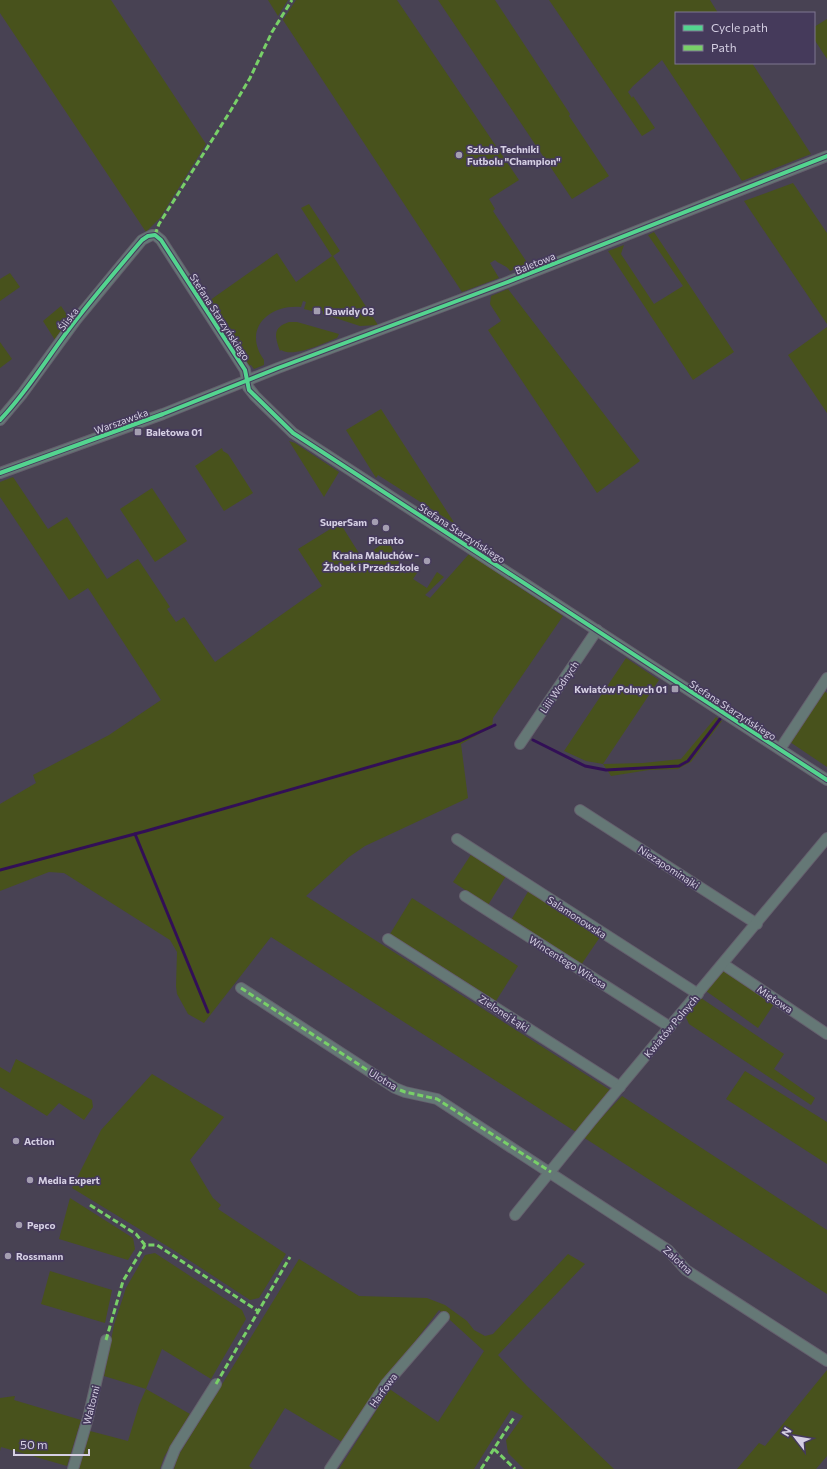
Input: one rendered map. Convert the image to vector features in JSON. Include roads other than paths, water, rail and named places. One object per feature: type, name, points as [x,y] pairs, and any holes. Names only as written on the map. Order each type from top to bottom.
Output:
[{"type":"street","name":"Baletowa","points":[[247,380],[505,283],[827,156]]},
{"type":"street","name":"Stefana Starzyńskiego","points":[[155,235],[161,240],[245,370],[248,387],[252,393],[293,433],[827,780]]},
{"type":"street","name":"Śliska","points":[[0,420],[22,394],[76,320],[142,240],[148,236],[155,235]]},
{"type":"street","name":"Warszawska","points":[[0,473],[163,414],[247,380]]},
{"type":"street","name":"Lilii Wodnych","points":[[520,744],[597,630]]},
{"type":"street","points":[[780,749],[827,678]]},
{"type":"street","name":"Niezapominajki","points":[[580,810],[757,924]]},
{"type":"street","name":"Kwiatów Polnych","points":[[515,1215],[827,838]]},
{"type":"street","name":"Salamonowska","points":[[457,839],[698,994]]},
{"type":"street","name":"Wincentego Witosa","points":[[465,896],[670,1027]]},
{"type":"street","name":"Zielonej Łąki","points":[[388,939],[620,1087]]},
{"type":"street","name":"Miętowa","points":[[723,964],[827,1034]]},
{"type":"street","name":"Ulotna","points":[[241,988],[395,1088],[405,1092],[438,1099],[550,1172]]},
{"type":"street","name":"Zalotna","points":[[550,1172],[668,1250],[686,1270],[827,1361]]},
{"type":"street","name":"Harfowa","points":[[330,1469],[386,1384],[444,1317]]},
{"type":"street","name":"Waltorni","points":[[73,1469],[88,1418],[106,1340]]},
{"type":"street","points":[[167,1469],[174,1449],[216,1384]]},
{"type":"waterway","points":[[533,740],[585,766],[606,770],[679,766],[688,761],[720,719]]},
{"type":"waterway","points":[[0,870],[146,831],[460,741],[495,725]]},
{"type":"waterway","points":[[135,834],[208,1012]]},
{"type":"place","name":"Szkoła Techniki Futbolu \"Champion\"","points":[[459,155]]},
{"type":"place","name":"Dawidy 03","points":[[317,311]]},
{"type":"place","name":"Baletowa 01","points":[[138,432]]},
{"type":"place","name":"SuperSam","points":[[375,522]]},
{"type":"place","name":"Picanto","points":[[386,528]]},
{"type":"place","name":"Kraina Maluchów - Żłobek i Przedszkole","points":[[427,561]]},
{"type":"place","name":"Kwiatów Polnych 01","points":[[675,689]]},
{"type":"place","name":"Action","points":[[16,1141]]},
{"type":"place","name":"Media Expert","points":[[30,1180]]},
{"type":"place","name":"Pepco","points":[[19,1225]]},
{"type":"place","name":"Rossmann","points":[[8,1256]]}]
